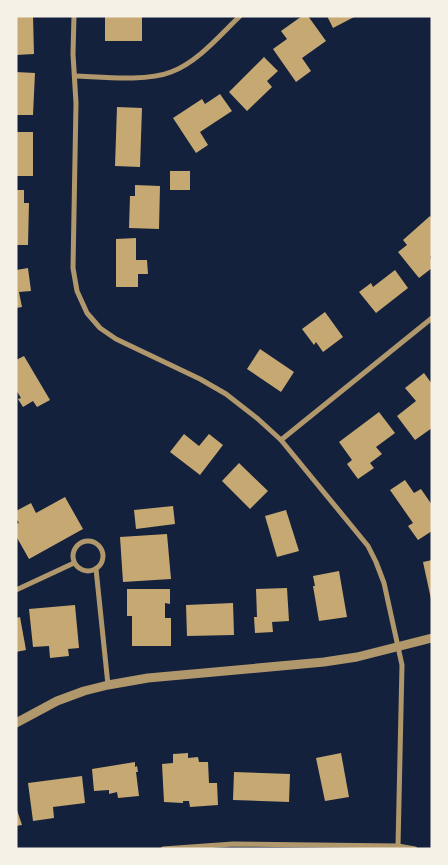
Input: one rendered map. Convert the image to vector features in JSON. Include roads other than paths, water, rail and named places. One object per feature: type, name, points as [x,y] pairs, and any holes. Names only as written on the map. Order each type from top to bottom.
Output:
[{"type":"street","points":[[74,16],[76,102],[73,268],[77,291],[86,313],[100,328],[116,339],[200,379],[226,394],[258,419],[281,440],[368,546],[384,583],[402,665],[398,846]]},
{"type":"street","points":[[75,76],[148,77],[171,72],[187,64],[240,16]]},
{"type":"street","points":[[281,440],[432,318]]},
{"type":"street","points":[[93,542],[100,548],[103,557],[100,566],[96,569],[81,570],[74,563],[73,553],[78,544],[93,542]]},
{"type":"street","points":[[16,590],[74,563]]},
{"type":"street","points":[[96,569],[108,685]]},
{"type":"street","points":[[16,723],[57,702],[84,691],[108,685],[148,678],[324,662],[357,657],[432,638]]},
{"type":"street","points":[[163,849],[232,844],[398,846],[415,849]]}]
